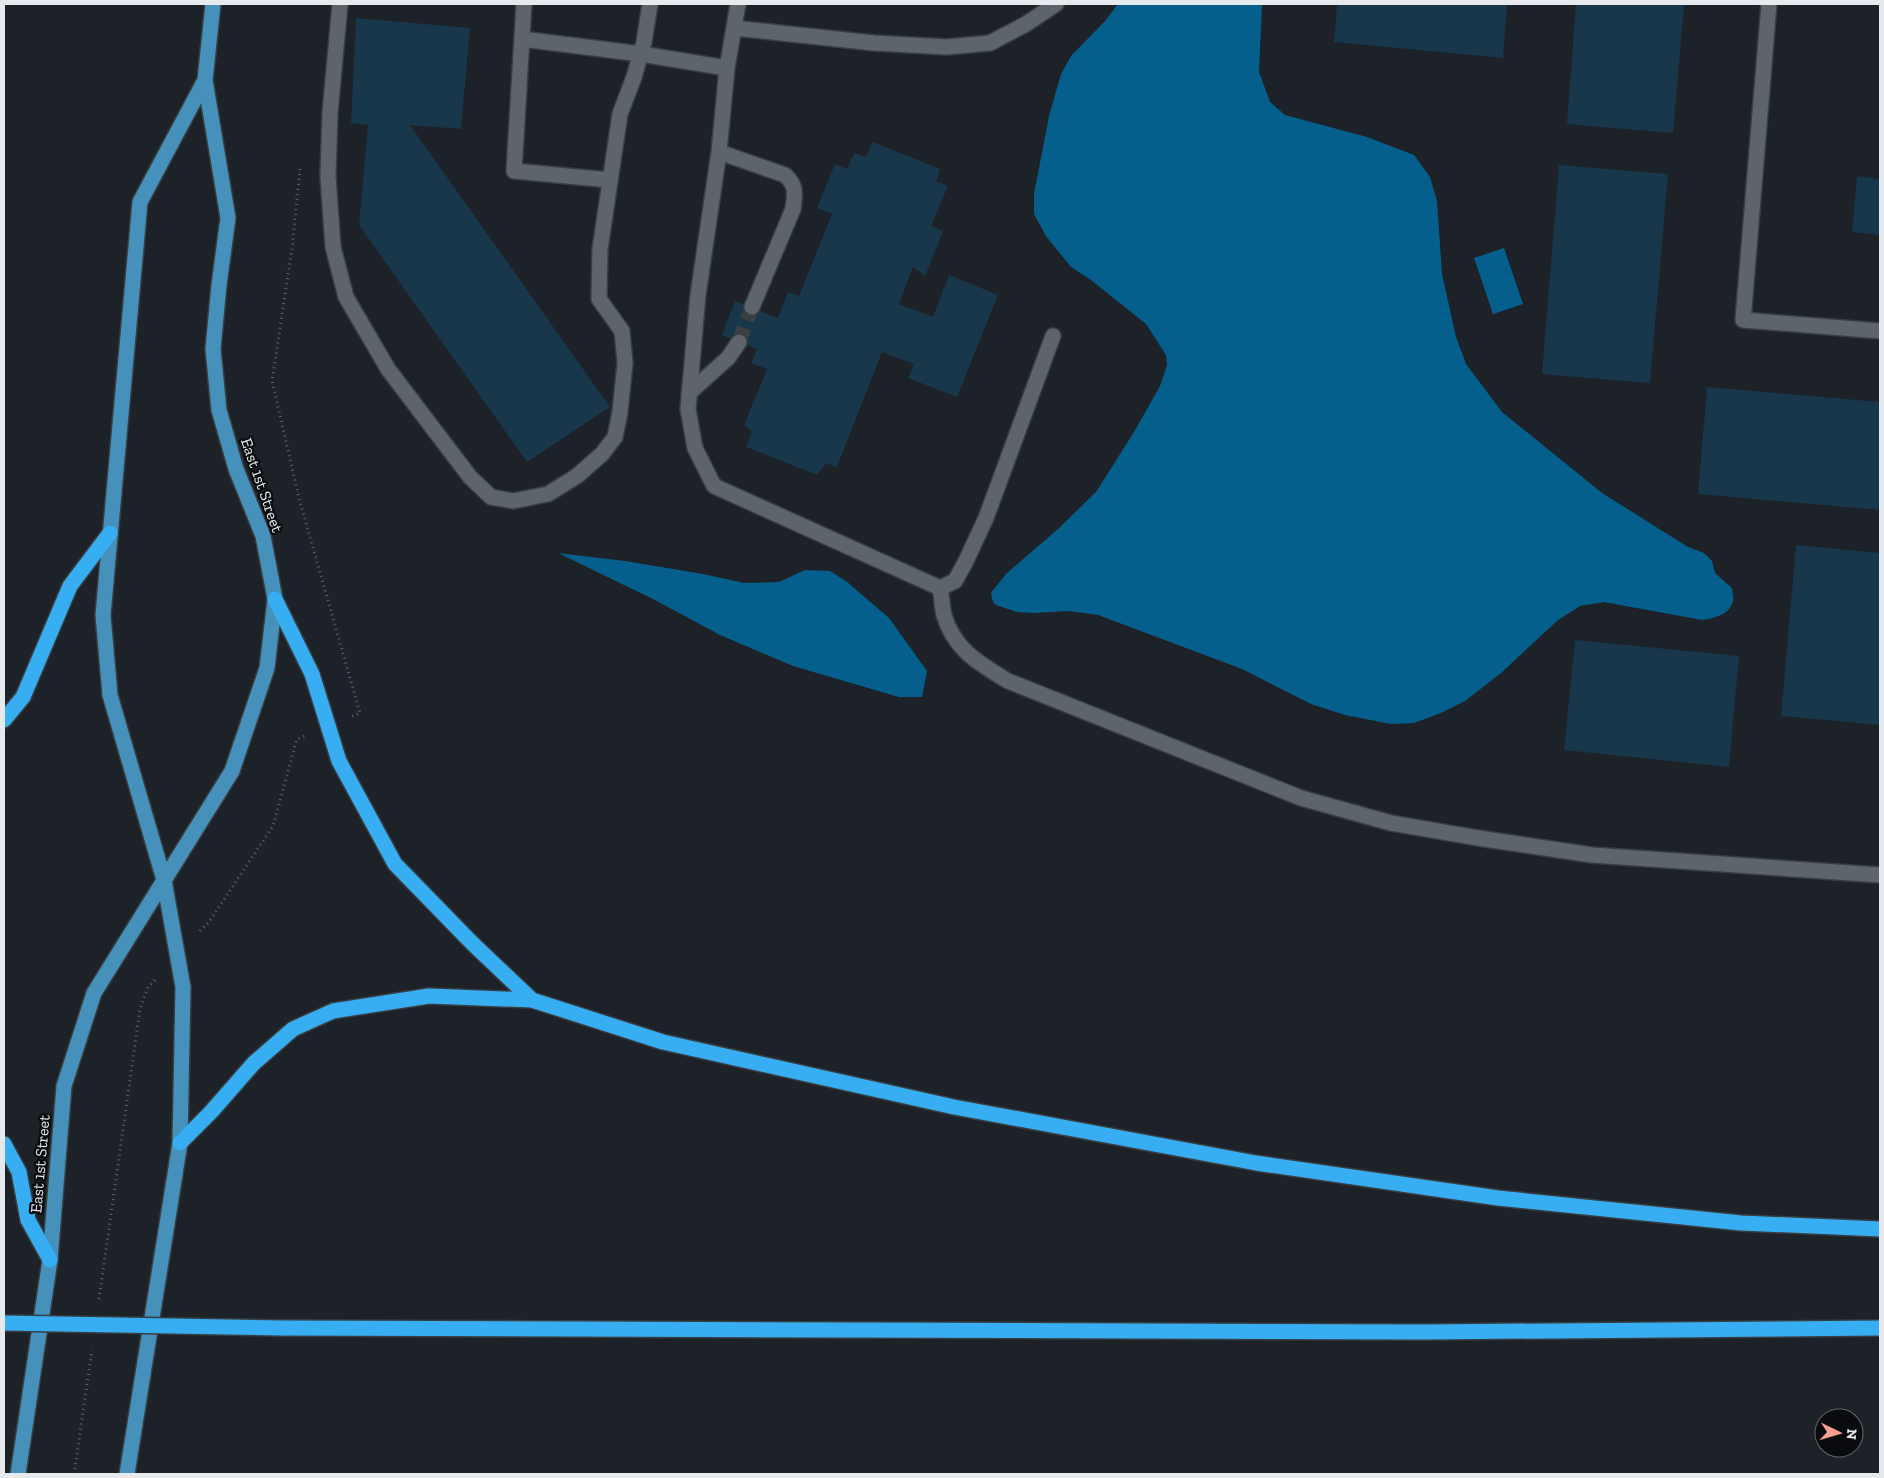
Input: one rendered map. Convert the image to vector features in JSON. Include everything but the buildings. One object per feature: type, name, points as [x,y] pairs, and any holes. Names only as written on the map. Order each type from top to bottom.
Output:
[{"type":"highway","points":[[4,720],[23,696],[70,586],[110,533]]},
{"type":"highway","points":[[275,599],[312,674],[339,761],[395,864],[472,943],[532,1000]]},
{"type":"highway","points":[[180,1143],[211,1112],[254,1063],[293,1029],[333,1011],[429,996],[532,1000],[672,1044],[954,1107],[1256,1163],[1498,1198],[1741,1223],[1880,1229]]},
{"type":"highway","points":[[4,1144],[19,1172],[28,1220],[50,1260]]},
{"type":"highway","points":[[4,1323],[281,1328],[1416,1332],[1880,1328]]},
{"type":"main road","name":"East 1st Street","points":[[18,1474],[50,1260],[64,1086],[94,993],[232,771],[267,668],[275,599],[263,536],[236,468],[219,410],[213,349],[228,218],[205,80],[213,4]]},
{"type":"main road","name":"East 1st Street","points":[[127,1474],[180,1143],[183,987],[164,880],[110,695],[103,616],[140,202],[205,80]]},
{"type":"lane","points":[[340,4],[330,113],[328,177],[333,247],[346,297],[388,369],[470,477],[490,498],[513,501],[548,494],[577,476],[602,454],[615,437],[620,412],[625,363],[622,331],[600,299],[600,249],[620,114],[641,54],[650,4]]},
{"type":"lane","points":[[524,4],[514,171],[610,180]]},
{"type":"lane","points":[[738,4],[727,68],[719,152],[698,295],[688,409],[695,448],[714,486],[940,588],[955,581],[986,518],[1053,336]]},
{"type":"lane","points":[[734,28],[874,43],[947,47],[990,43],[1026,24],[1056,4]]},
{"type":"lane","points":[[1770,4],[1743,320],[1880,331]]},
{"type":"lane","points":[[522,39],[641,54],[727,68]]},
{"type":"lane","points":[[719,152],[785,175],[792,182],[795,192],[793,209],[752,307]]},
{"type":"lane","points":[[689,393],[728,358],[739,342]]},
{"type":"lane","points":[[940,588],[944,615],[954,638],[974,660],[1008,681],[1301,798],[1391,823],[1592,855],[1880,875]]},
{"type":"water","points":[[1118,4],[1262,4],[1259,72],[1270,102],[1285,115],[1367,137],[1414,155],[1430,177],[1437,201],[1442,274],[1456,337],[1466,364],[1502,412],[1602,493],[1688,547],[1704,553],[1712,561],[1715,573],[1732,588],[1733,601],[1729,610],[1716,617],[1702,620],[1604,602],[1580,606],[1558,620],[1501,673],[1465,701],[1441,713],[1414,723],[1391,724],[1345,715],[1311,704],[1242,669],[1098,615],[1069,611],[1017,612],[996,605],[993,602],[991,593],[1006,574],[1058,529],[1096,492],[1134,432],[1160,386],[1167,365],[1166,355],[1146,324],[1091,280],[1071,267],[1046,236],[1034,214],[1034,194],[1049,116],[1061,74],[1071,56],[1105,21]]},
{"type":"water","points":[[1504,248],[1523,304],[1493,314],[1474,258]]},
{"type":"water","points":[[558,553],[625,561],[744,583],[779,582],[805,570],[830,571],[846,581],[889,618],[927,671],[922,697],[899,697],[793,666],[720,635],[655,600]]},
{"type":"tunnel","points":[[739,342],[752,307]]}]
